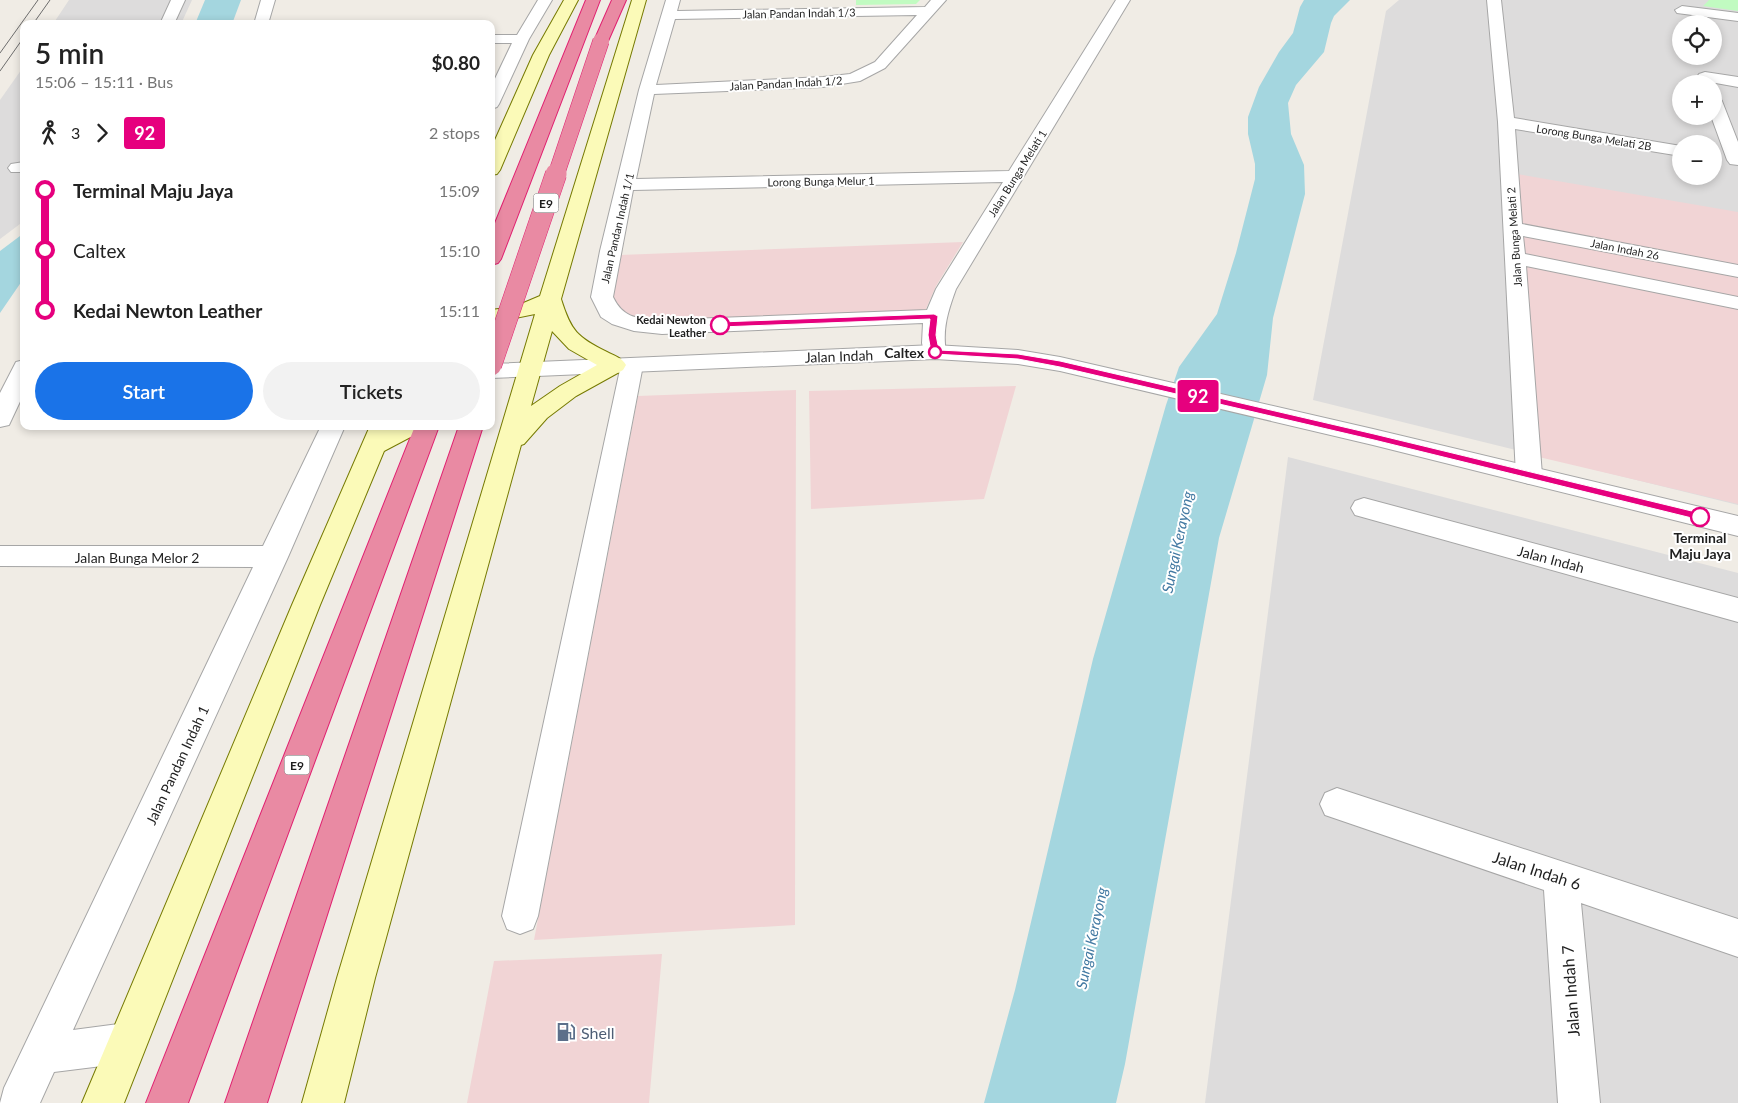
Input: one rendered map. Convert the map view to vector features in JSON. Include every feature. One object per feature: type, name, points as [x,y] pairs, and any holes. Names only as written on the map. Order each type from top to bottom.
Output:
[{"type":"highway","name":"E9","points":[[495,248],[593,0]]},
{"type":"highway","name":"E9","points":[[495,353],[601,42],[620,0]]},
{"type":"highway","name":"E9","points":[[167,1103],[425,430]]},
{"type":"highway","points":[[246,1103],[470,430]]},
{"type":"main road","points":[[495,161],[541,55],[570,0]]},
{"type":"main road","points":[[324,1103],[501,433],[531,369],[550,299],[640,0]]},
{"type":"main road","points":[[495,316],[512,314],[535,307],[550,299]]},
{"type":"main road","points":[[550,299],[559,325],[572,339],[584,348],[623,365]]},
{"type":"main road","points":[[501,433],[568,392],[623,365]]},
{"type":"main road","points":[[103,1103],[306,604],[378,436],[397,430]]},
{"type":"street","points":[[169,20],[178,0]]},
{"type":"street","points":[[262,20],[268,0]]},
{"type":"street","points":[[495,96],[522,39],[545,0]]},
{"type":"street","name":"Jalan Bunga Melati 1","points":[[935,352],[932,335],[934,316],[946,289],[1124,0]]},
{"type":"street","name":"Jalan Bunga Melati 2","points":[[1494,0],[1506,122],[1530,475]]},
{"type":"street","points":[[1682,5],[1738,17]]},
{"type":"street","name":"Jalan Pandan Indah 1/3","points":[[671,8],[934,6]]},
{"type":"street","name":"Jalan Pandan Indah 1/2","points":[[647,90],[823,82],[854,78],[880,65],[934,6]]},
{"type":"street","name":"Jalan Pandan Indah 1/1","points":[[671,8],[647,90],[627,185],[610,251],[602,297],[609,312],[620,319],[634,324],[662,327],[934,316]]},
{"type":"street","points":[[495,39],[522,39]]},
{"type":"street","points":[[1722,79],[1738,82]]},
{"type":"street","name":"Lorong Bunga Melati 2B","points":[[1506,122],[1672,150]]},
{"type":"street","points":[[1722,122],[1737,160]]},
{"type":"street","points":[[1722,157],[1737,160]]},
{"type":"street","name":"Lorong Bunga Melur 1","points":[[627,185],[1015,176]]},
{"type":"street","name":"Jalan Indah 26","points":[[1512,228],[1738,271]]},
{"type":"street","points":[[1515,258],[1738,303]]},
{"type":"street","name":"Jalan Indah","points":[[495,371],[935,352],[1018,357],[1132,380],[1738,526]]},
{"type":"street","points":[[520,916],[623,365]]},
{"type":"street","points":[[0,419],[20,376]]},
{"type":"street","name":"Jalan Pandan Indah 1","points":[[19,1103],[274,557],[331,430]]},
{"type":"street","name":"Jalan Indah","points":[[1364,508],[1738,610]]},
{"type":"street","name":"Jalan Bunga Melor 2","points":[[0,556],[274,557]]},
{"type":"street","name":"Jalan Indah 6","points":[[1337,804],[1738,938]]},
{"type":"street","name":"Jalan Indah 7","points":[[1561,878],[1579,1103]]},
{"type":"street","points":[[42,1054],[126,1044]]},
{"type":"shaded area","points":[[69,0],[192,0],[183,20],[56,20]]},
{"type":"shaded area","points":[[1399,0],[1738,0],[1738,505],[1313,400],[1386,11]]},
{"type":"shaded area","points":[[20,72],[20,224],[0,239],[0,100]]},
{"type":"shaded area","points":[[1511,173],[1738,212],[1738,504],[1522,453]]},
{"type":"shaded area","points":[[963,242],[936,286],[925,311],[662,320],[635,319],[621,310],[612,296],[620,255]]},
{"type":"shaded area","points":[[1016,386],[984,499],[811,509],[809,391]]},
{"type":"shaded area","points":[[796,390],[795,925],[534,940],[638,396]]},
{"type":"shaded area","points":[[1288,457],[1738,573],[1738,1103],[1205,1103]]},
{"type":"shaded area","points":[[662,954],[649,1103],[467,1103],[494,961]]},
{"type":"green space","points":[[856,0],[920,0],[916,4],[856,5]]},
{"type":"green space","points":[[1709,0],[1738,0],[1738,11],[1703,6]]},
{"type":"water","points":[[205,0],[241,0],[234,20],[197,20]]},
{"type":"water","name":"Sungai Kerayong","points":[[1304,0],[1350,0],[1334,16],[1324,52],[1296,85],[1288,103],[1291,134],[1304,165],[1305,194],[1273,318],[1267,375],[1219,538],[1125,1064],[1116,1103],[984,1103],[1015,990],[1093,659],[1166,405],[1179,367],[1217,314],[1236,253],[1255,179],[1255,164],[1248,134],[1248,117],[1259,87],[1279,52],[1293,33],[1300,7]]},
{"type":"water","points":[[20,236],[20,284],[0,313],[0,251]]},
{"type":"tram line","points":[[24,20],[38,0]]},
{"type":"tram line","points":[[36,20],[50,0]]},
{"type":"tram line","points":[[0,53],[20,25]]},
{"type":"tram line","points":[[0,71],[20,43]]},
{"type":"bus line","name":"92","points":[[720,325],[934,316],[932,335],[935,352],[989,354],[1060,364],[1374,437],[1700,517]]},
{"type":"place","name":"Kedai Newton Leather","points":[[720,325]]},
{"type":"place","name":"Caltex","points":[[935,352]]},
{"type":"place","name":"Terminal Maju Jaya","points":[[1700,517]]},
{"type":"place","name":"Shell","points":[[566,1032]]}]
